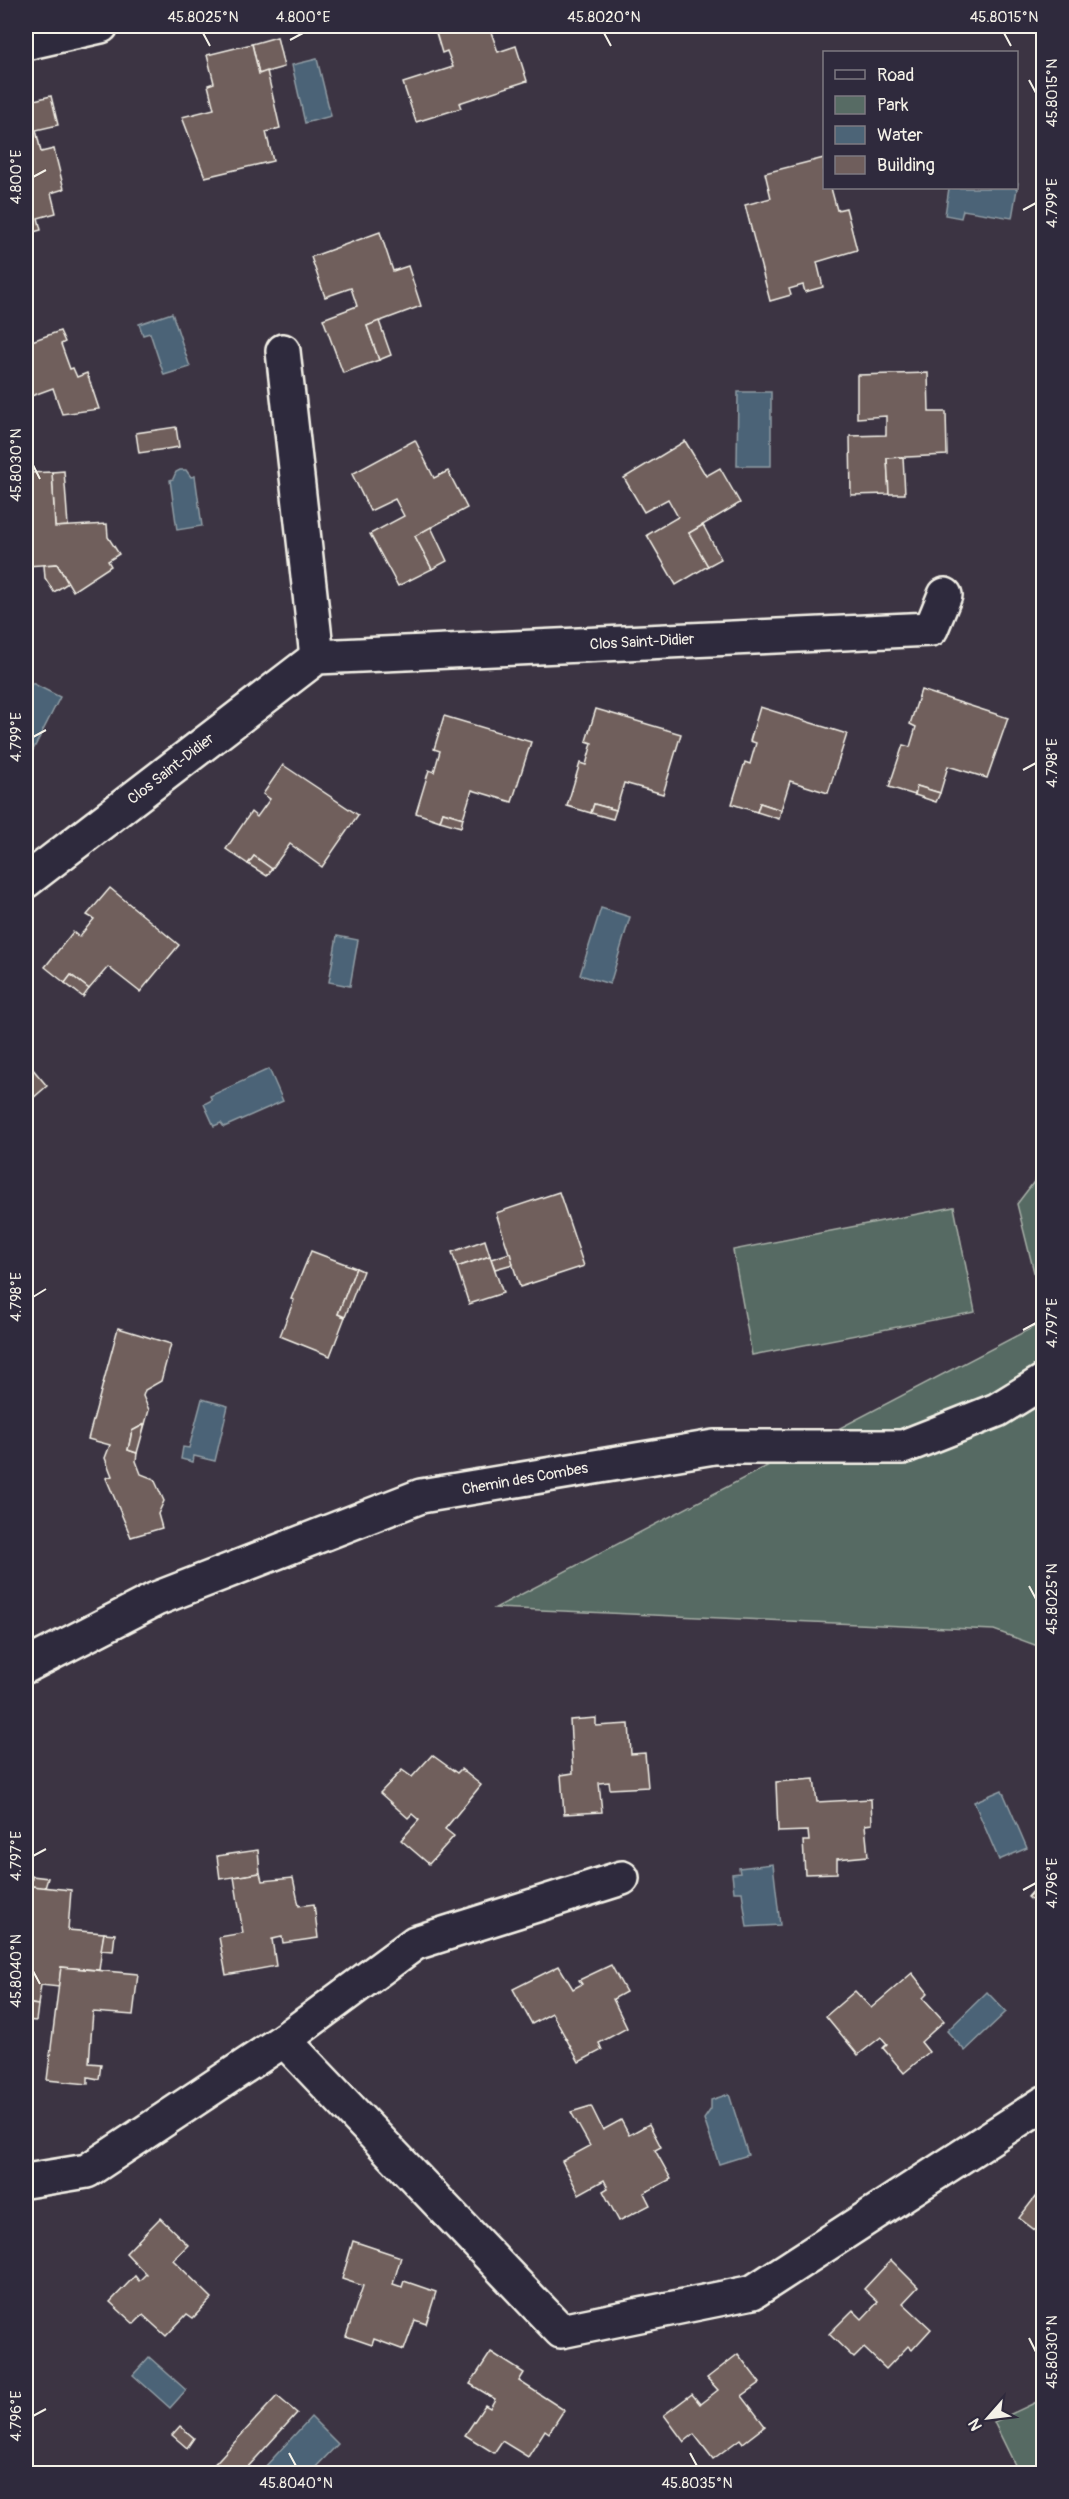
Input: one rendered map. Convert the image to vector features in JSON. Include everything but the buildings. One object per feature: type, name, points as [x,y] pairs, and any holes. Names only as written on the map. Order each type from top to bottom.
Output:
[{"type":"street","points":[[26,43],[101,26]]},
{"type":"street","points":[[283,351],[317,657]]},
{"type":"street","name":"Clos Saint-Didier","points":[[26,881],[317,657],[931,629],[945,595]]},
{"type":"street","name":"Chemin des Combes","points":[[26,1666],[156,1599],[421,1496],[714,1447],[903,1447],[997,1410],[1044,1381]]},
{"type":"street","points":[[26,2181],[87,2172],[284,2040],[415,1943],[622,1878]]},
{"type":"street","points":[[284,2040],[561,2331],[753,2292],[1044,2103]]},
{"type":"green space","points":[[1043,1170],[1043,1308],[1017,1204]]},
{"type":"green space","points":[[954,1207],[975,1312],[752,1355],[733,1250]]},
{"type":"green space","points":[[1043,1322],[1043,1648],[994,1630],[495,1608]]},
{"type":"green space","points":[[1043,2399],[1043,2473],[1019,2473],[994,2422]]},
{"type":"water","points":[[317,59],[331,116],[305,123],[292,65]]},
{"type":"water","points":[[949,189],[1017,189],[1012,218],[963,210],[961,218],[945,215]]},
{"type":"water","points":[[172,313],[190,367],[164,375],[150,333],[143,335],[139,324]]},
{"type":"water","points":[[738,392],[771,392],[771,466],[737,466]]},
{"type":"water","points":[[180,470],[186,470],[191,477],[195,476],[202,526],[177,530],[170,480]]},
{"type":"water","points":[[32,683],[60,697],[31,754],[26,751],[26,695]]},
{"type":"water","points":[[601,908],[630,917],[610,984],[580,975]]},
{"type":"water","points":[[337,936],[358,940],[350,986],[329,982]]},
{"type":"water","points":[[269,1069],[283,1101],[224,1127],[221,1123],[214,1126],[204,1104],[212,1100],[210,1096]]},
{"type":"water","points":[[202,1399],[228,1406],[215,1461],[194,1456],[193,1462],[181,1459],[183,1447],[189,1448]]},
{"type":"water","points":[[1002,1790],[1027,1848],[999,1860],[974,1802]]},
{"type":"water","points":[[773,1864],[780,1925],[747,1927],[742,1892],[734,1892],[732,1874],[740,1873],[739,1868]]},
{"type":"water","points":[[987,1992],[1006,2012],[965,2051],[947,2031]]},
{"type":"water","points":[[729,2094],[748,2155],[719,2164],[704,2119],[711,2109],[711,2100]]},
{"type":"water","points":[[149,2357],[186,2390],[170,2408],[133,2375]]},
{"type":"water","points":[[311,2417],[338,2444],[310,2473],[269,2473],[263,2469]]}]
